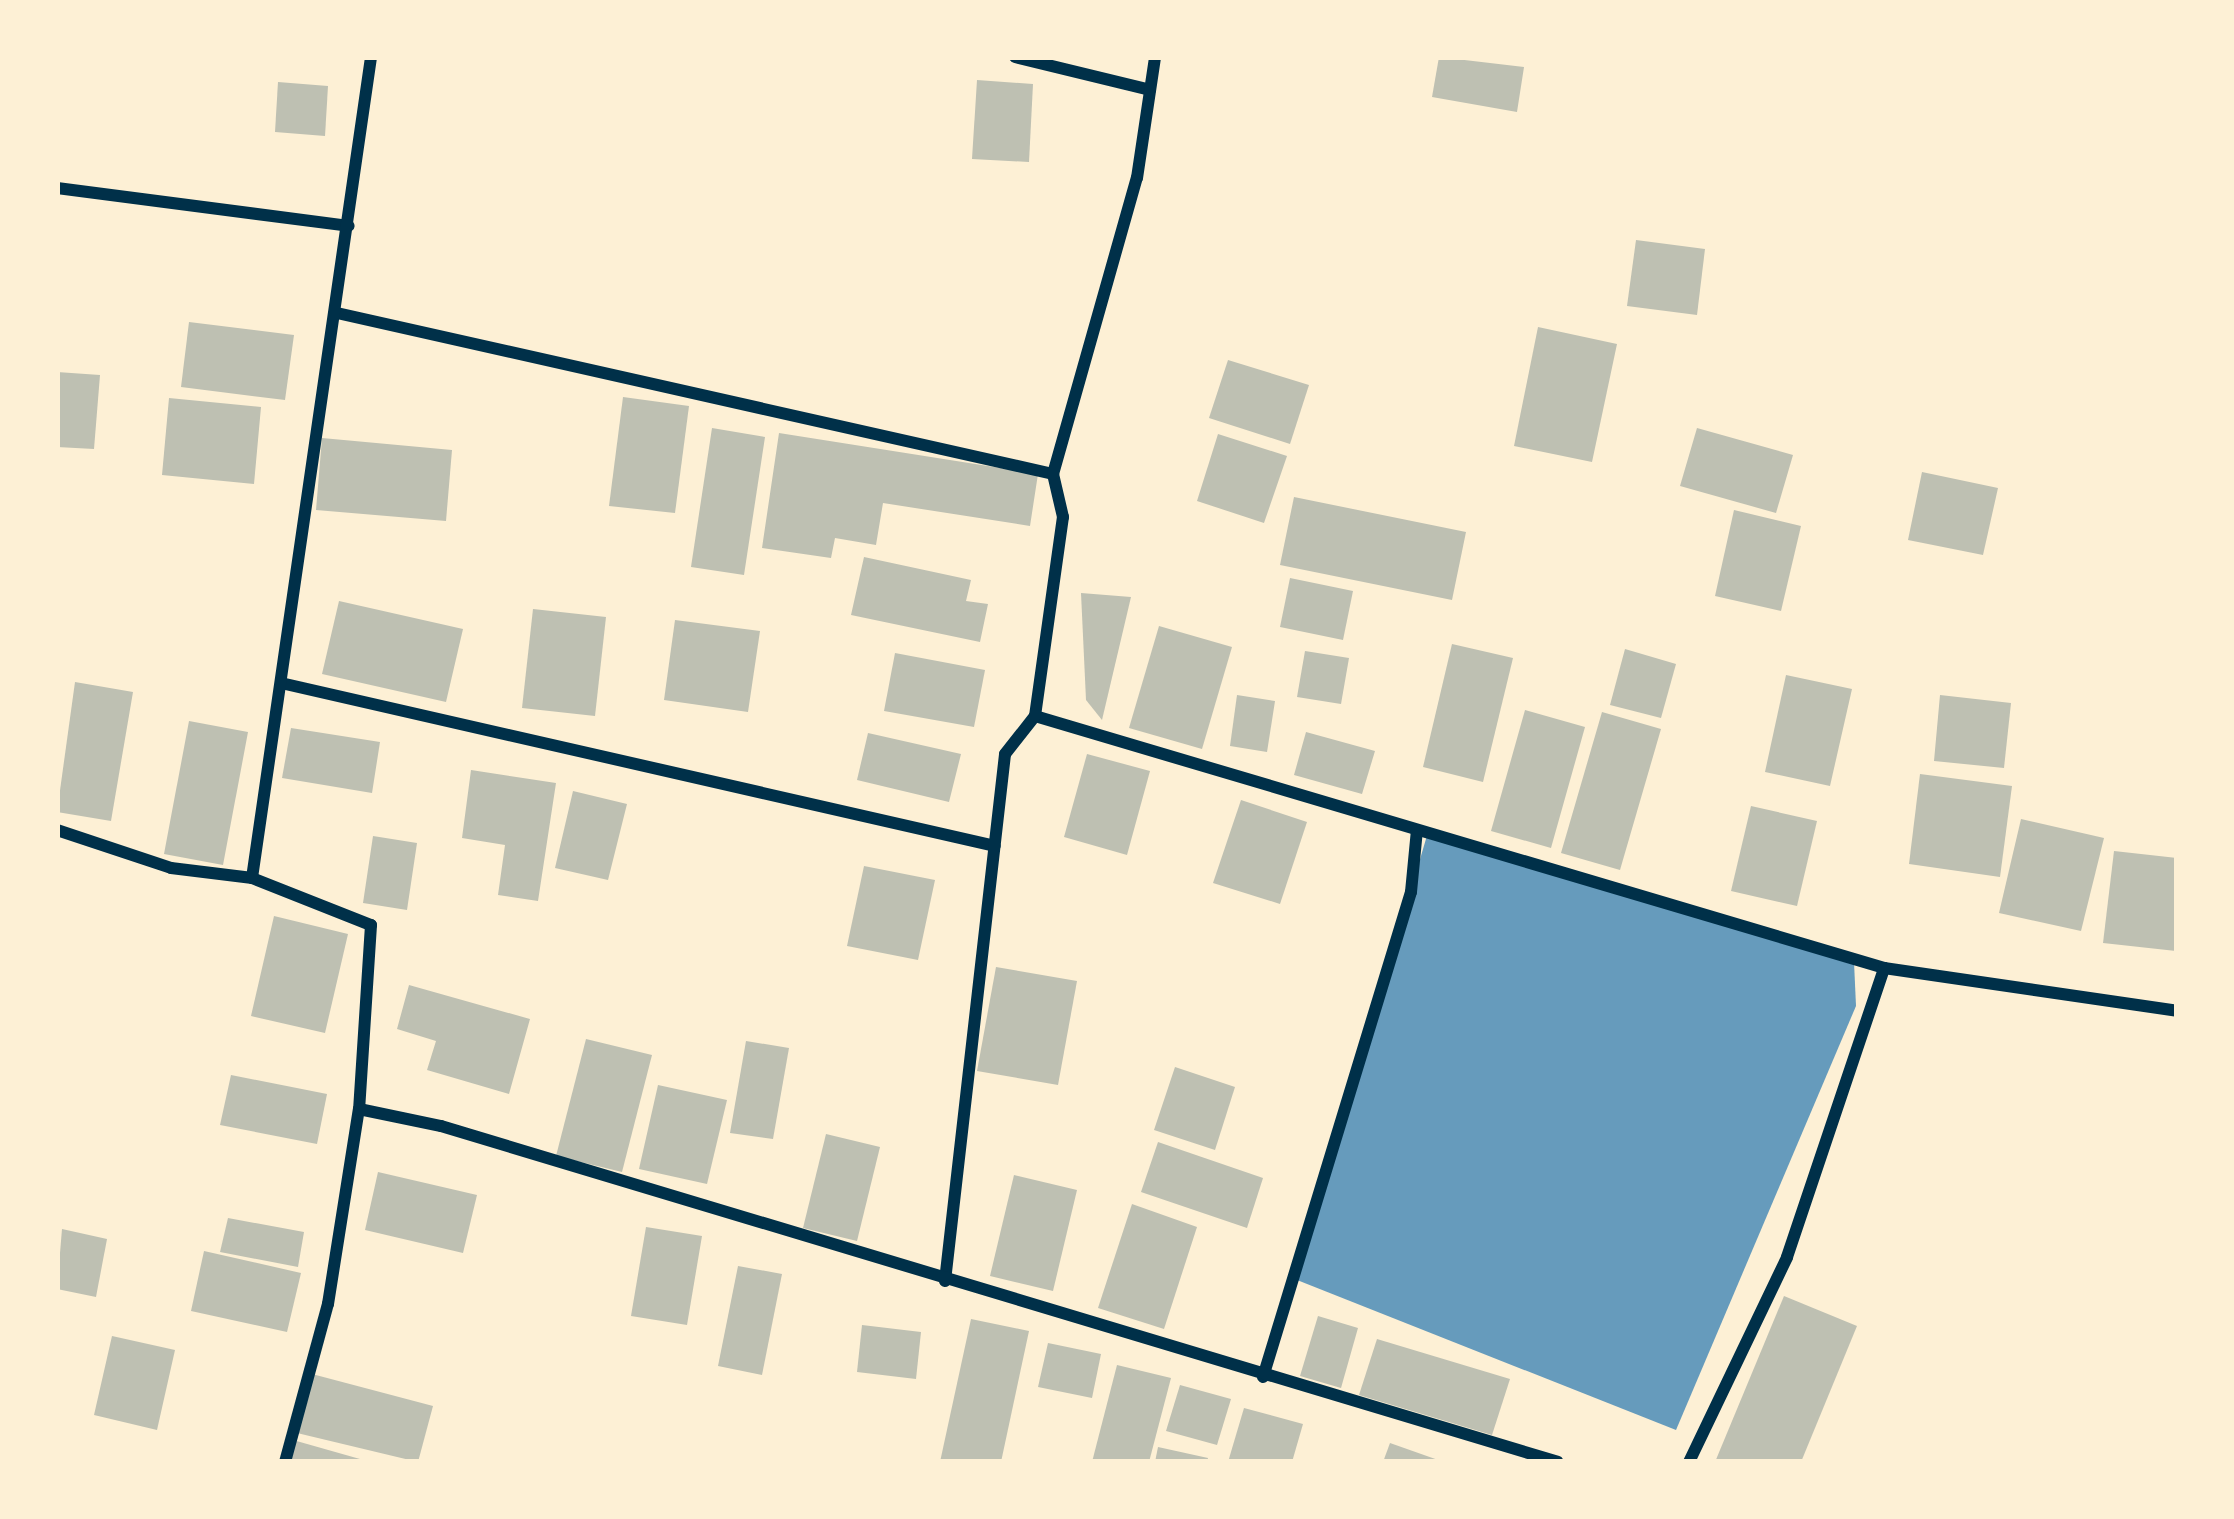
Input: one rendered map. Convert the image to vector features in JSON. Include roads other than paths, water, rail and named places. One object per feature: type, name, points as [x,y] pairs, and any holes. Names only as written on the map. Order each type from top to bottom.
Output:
[{"type":"street","points":[[252,878],[371,57]]},
{"type":"street","points":[[1016,57],[1150,89]]},
{"type":"street","points":[[945,1281],[1005,754],[1035,716],[1063,517],[1054,474],[1137,178],[1155,57]]},
{"type":"street","points":[[57,188],[349,226]]},
{"type":"street","points":[[337,313],[1054,474]]},
{"type":"street","points":[[281,683],[995,846]]},
{"type":"street","points":[[1035,716],[1884,968],[2177,1011]]},
{"type":"street","points":[[57,830],[171,868],[252,878],[371,926],[359,1108],[328,1304],[285,1462]]},
{"type":"street","points":[[1264,1377],[1411,892],[1417,830]]},
{"type":"street","points":[[1689,1462],[1787,1257],[1884,968]]},
{"type":"street","points":[[359,1108],[463,1132],[1558,1462]]},
{"type":"water","points":[[1428,832],[1854,962],[1856,1006],[1676,1430],[1297,1280]]}]
